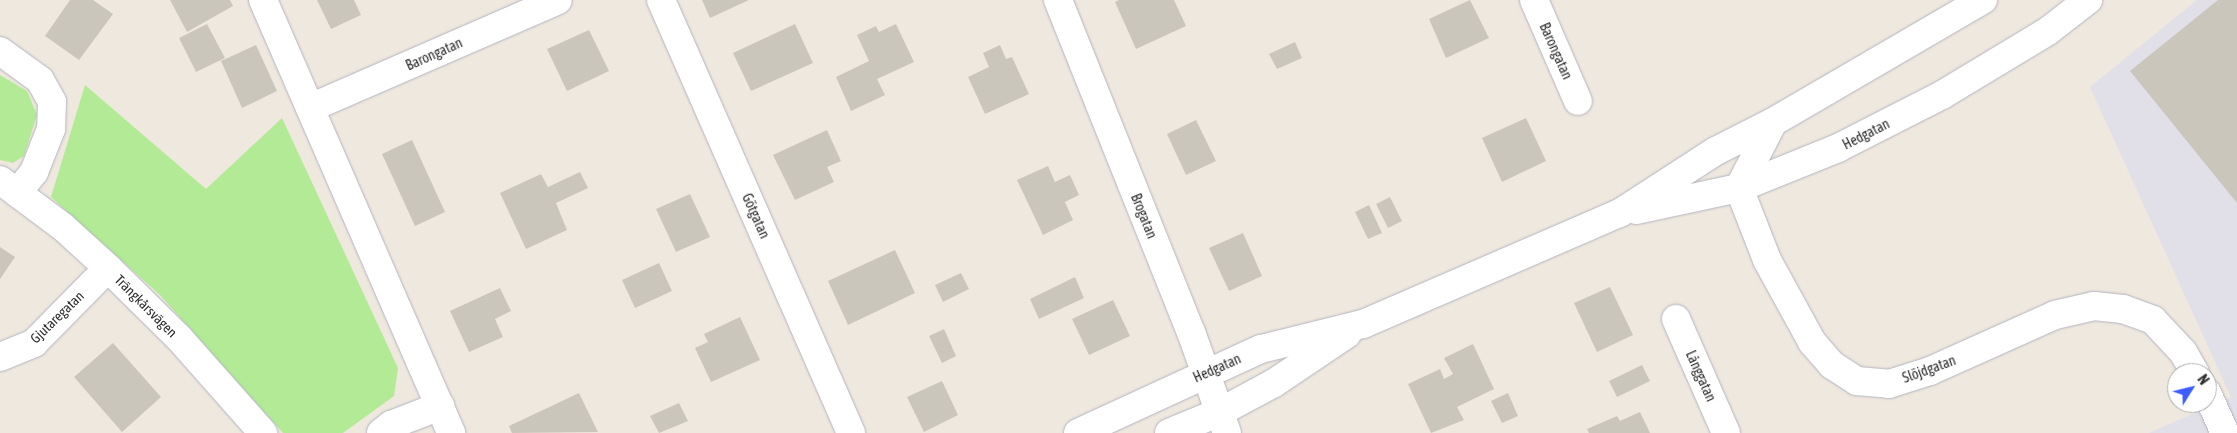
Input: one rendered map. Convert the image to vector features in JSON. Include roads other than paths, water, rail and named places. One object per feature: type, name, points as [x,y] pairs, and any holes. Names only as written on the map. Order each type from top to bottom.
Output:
[{"type":"street","points":[[263,0],[452,433]]},
{"type":"street","name":"Barongatan","points":[[310,108],[558,0]]},
{"type":"street","name":"Götgatan","points":[[661,0],[851,433]]},
{"type":"street","name":"Brogatan","points":[[1058,0],[1206,373],[1223,422]]},
{"type":"street","name":"Barongatan","points":[[1534,0],[1578,101]]},
{"type":"street","name":"Hedgatan","points":[[1078,433],[1261,349],[1363,324],[1620,213],[1716,151],[1773,122],[1983,0]]},
{"type":"street","name":"Hedgatan","points":[[1620,213],[1739,188],[1838,148],[1942,95],[2048,31],[2088,0]]},
{"type":"street","name":"Trängkårsvägen","points":[[0,51],[40,80],[52,102],[51,129],[37,163],[8,186],[63,228],[108,268],[179,338],[263,433]]},
{"type":"street","points":[[1739,188],[1773,122]]},
{"type":"street","name":"Slöjdgatan","points":[[1739,188],[1766,260],[1812,342],[1832,365],[1857,381],[1888,384],[1930,371],[2055,316],[2094,306],[2123,309],[2153,320],[2183,352],[2189,363]]},
{"type":"street","name":"Gjutaregatan","points":[[0,357],[34,343],[108,268]]},
{"type":"street","name":"Långgatan","points":[[1676,319],[1726,433]]},
{"type":"street","name":"Hedgatan","points":[[1169,433],[1223,422],[1274,383],[1363,324]]},
{"type":"street","points":[[380,433],[391,425],[440,406]]},
{"type":"street","points":[[2216,413],[2225,433]]}]
